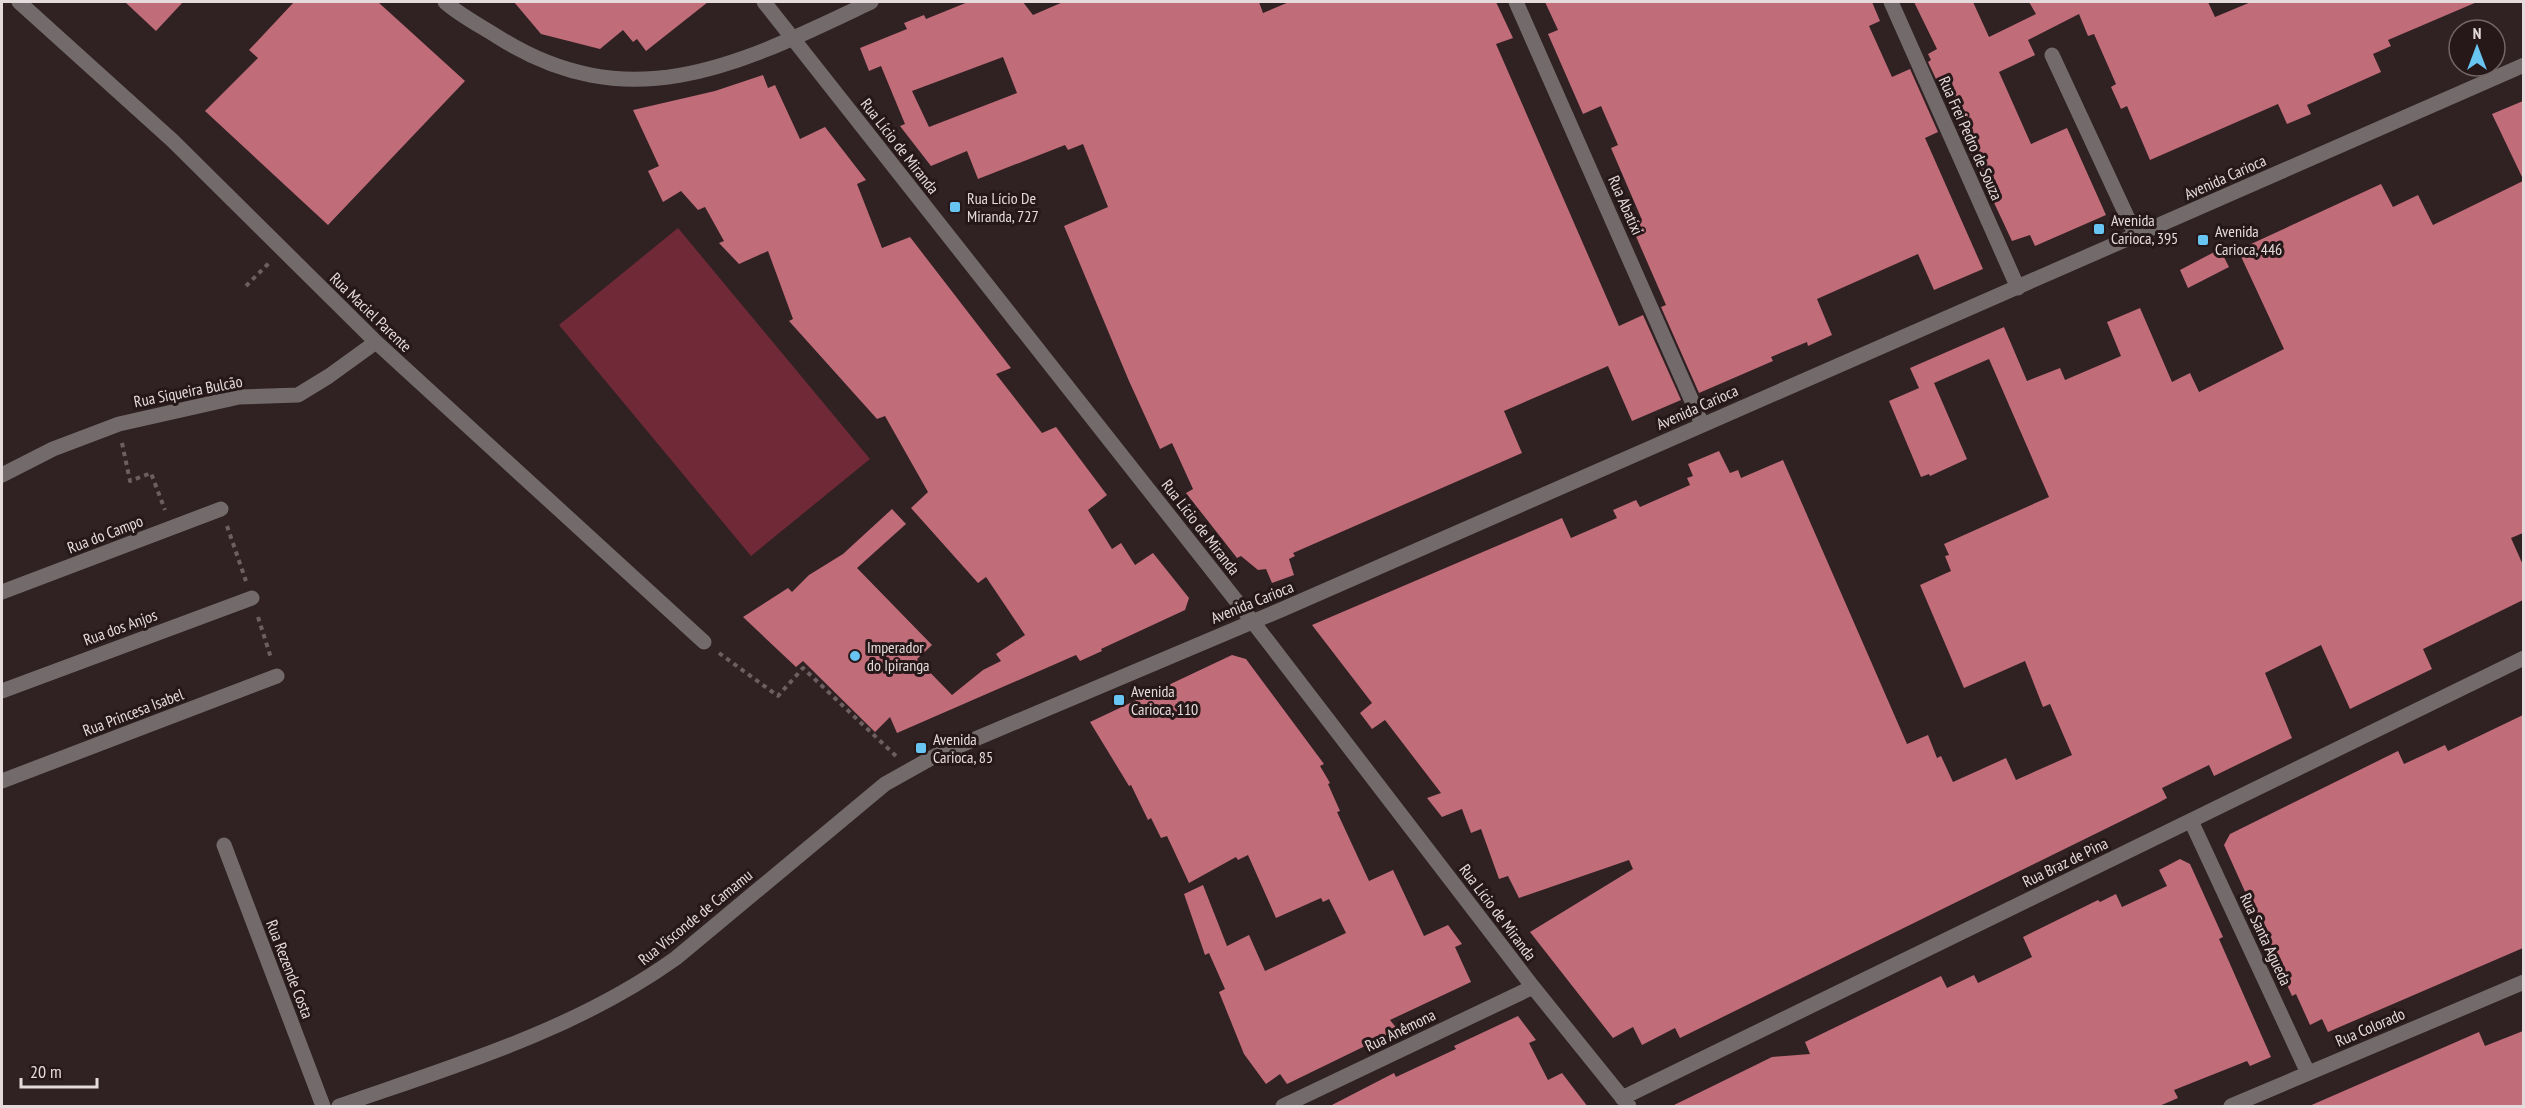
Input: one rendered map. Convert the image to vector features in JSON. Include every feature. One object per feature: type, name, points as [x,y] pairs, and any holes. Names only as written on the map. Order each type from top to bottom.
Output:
[{"type":"street","name":"Rua Maciel Parente","points":[[19,2],[173,141],[376,342],[704,642]]},
{"type":"street","points":[[445,2],[521,51],[556,68],[593,77],[624,81],[707,69],[738,61],[871,2]]},
{"type":"street","name":"Rua Lício de Miranda","points":[[764,2],[1253,622],[1533,987],[1626,1102]]},
{"type":"street","name":"Rua Abatixi","points":[[1516,2],[1702,424]]},
{"type":"street","name":"Rua Frei Pedro de Souza","points":[[1891,2],[2018,288]]},
{"type":"street","points":[[2052,55],[2136,236]]},
{"type":"street","name":"Avenida Carioca","points":[[885,784],[935,756],[1253,622],[2523,65]]},
{"type":"street","name":"Rua Siqueira Bulcão","points":[[2,475],[53,449],[119,424],[239,397],[298,395],[376,342]]},
{"type":"street","name":"Rua do Campo","points":[[2,592],[221,509]]},
{"type":"street","name":"Rua dos Anjos","points":[[2,691],[252,598]]},
{"type":"street","name":"Rua Braz de Pina","points":[[1626,1102],[2523,658]]},
{"type":"street","name":"Rua Princesa Isabel","points":[[2,781],[277,676]]},
{"type":"street","name":"Rua Visconde de Camamu","points":[[339,1107],[547,1030],[645,980],[676,958],[885,784]]},
{"type":"street","name":"Rua Santa Agueda","points":[[2191,821],[2308,1073]]},
{"type":"street","name":"Rua Rezende Costa","points":[[224,844],[323,1107]]},
{"type":"street","name":"Rua Colorado","points":[[2231,1107],[2251,1103],[2308,1073],[2523,982]]},
{"type":"street","name":"Rua Anêmona","points":[[1283,1107],[1533,987]]},
{"type":"path","points":[[246,286],[283,250]]},
{"type":"path","points":[[119,424],[130,481],[151,473],[172,528]]},
{"type":"path","points":[[704,642],[778,696],[803,668],[911,770]]},
{"type":"shaded area","points":[[678,228],[870,459],[751,556],[559,325]]},
{"type":"building","points":[[125,2],[183,2],[156,31]]},
{"type":"building","points":[[294,2],[378,2],[465,81],[328,225],[205,111],[258,58],[249,50]]},
{"type":"building","points":[[514,2],[708,2],[646,51],[637,39],[633,42],[623,30],[600,49],[541,34]]},
{"type":"building","points":[[968,2],[1023,2],[1033,15],[1063,2],[1259,2],[1263,13],[1289,2],[1496,2],[1513,38],[1496,44],[1619,326],[1643,315],[1681,400],[1632,421],[1608,366],[1504,411],[1522,453],[1293,553],[1295,556],[1289,559],[1294,575],[1272,583],[1266,569],[1258,570],[1241,556],[1237,558],[1186,493],[1193,489],[1172,443],[1160,449],[1129,381],[1064,226],[1108,207],[1083,144],[1068,150],[1065,145],[978,179],[967,151],[931,166],[900,126],[905,124],[881,66],[869,71],[860,48],[907,29],[904,23],[924,15],[926,19]],"holes":[[[1003,57],[1017,93],[929,127],[912,91]]]},
{"type":"building","points":[[1545,2],[1872,2],[1880,21],[1869,26],[1892,77],[1910,69],[1938,132],[1925,138],[1983,269],[1934,290],[1918,254],[1817,299],[1832,335],[1808,346],[1807,342],[1771,357],[1773,361],[1699,393],[1661,307],[1666,305],[1631,225],[1642,220],[1611,148],[1618,145],[1601,106],[1583,114],[1548,34],[1558,30]]},
{"type":"building","points":[[1914,2],[1973,2],[1989,37],[2036,14],[2029,2],[2208,2],[2215,17],[2251,2],[2477,2],[2388,40],[2391,46],[2373,54],[2381,72],[2307,105],[2311,114],[2287,124],[2278,104],[2150,160],[2127,106],[2121,109],[2111,87],[2116,84],[2094,34],[2088,36],[2079,14],[2028,40],[2035,55],[1999,72],[2031,144],[2067,128],[2106,215],[2035,246],[2030,235],[2012,241],[1928,62],[1931,60],[1928,54],[1937,49]]},
{"type":"building","points":[[763,75],[768,88],[775,85],[800,139],[825,127],[866,180],[857,184],[882,248],[910,237],[1011,368],[996,374],[1042,433],[1056,427],[1107,495],[1088,510],[1112,549],[1121,543],[1135,565],[1153,553],[1189,598],[1185,610],[1080,661],[1076,655],[897,733],[890,717],[875,732],[803,661],[796,667],[743,617],[788,588],[792,592],[809,575],[843,554],[892,509],[906,524],[857,568],[932,645],[917,659],[952,695],[983,670],[1001,661],[996,654],[1025,635],[986,577],[978,583],[911,508],[928,492],[885,416],[877,419],[789,321],[793,319],[768,251],[739,264],[719,243],[724,241],[705,207],[698,210],[681,191],[663,202],[648,171],[659,166],[633,110],[715,91]]},
{"type":"building","points":[[2523,101],[2523,179],[2492,114]]},
{"type":"building","points":[[2523,181],[2523,533],[2511,538],[2523,565],[2523,600],[2423,649],[2432,669],[2350,709],[2321,645],[2265,673],[2292,738],[2214,776],[2209,765],[2162,788],[2167,798],[2158,803],[1680,1038],[1675,1028],[1642,1045],[1633,1027],[1613,1038],[1530,932],[1633,869],[1629,860],[1519,898],[1508,876],[1499,879],[1481,829],[1471,833],[1462,809],[1442,817],[1427,798],[1441,793],[1385,720],[1372,729],[1360,713],[1372,703],[1312,625],[1562,518],[1571,538],[1617,518],[1613,510],[1636,500],[1640,507],[1690,485],[1687,478],[1693,476],[1688,464],[1719,451],[1730,473],[1738,470],[1741,478],[1783,460],[1907,744],[1928,735],[1937,758],[1941,756],[1953,782],[2006,758],[2016,780],[2072,755],[2050,704],[2043,707],[2025,661],[1964,688],[1920,585],[1951,571],[1945,556],[1949,555],[1944,544],[2049,497],[1989,359],[1934,383],[1967,459],[1930,476],[1929,474],[1921,477],[1889,401],[1919,388],[1910,368],[2004,327],[2027,381],[2060,368],[2065,380],[2121,356],[2107,322],[2140,308],[2172,382],[2190,373],[2199,392],[2284,349],[2238,250],[2381,184],[2393,207],[2418,195],[2433,225]]},
{"type":"building","points":[[2220,249],[2229,267],[2188,288],[2180,270]]},
{"type":"building","points":[[1232,655],[1246,659],[1324,764],[1320,766],[1330,783],[1328,784],[1340,811],[1337,812],[1369,881],[1393,870],[1424,936],[1448,925],[1462,944],[1455,947],[1471,982],[1390,1020],[1398,1030],[1287,1084],[1280,1074],[1266,1084],[1244,1054],[1219,992],[1225,989],[1209,953],[1205,955],[1184,894],[1203,885],[1227,946],[1249,935],[1265,971],[1346,933],[1329,899],[1323,902],[1321,898],[1276,918],[1248,855],[1238,860],[1236,857],[1189,883],[1167,836],[1161,838],[1151,818],[1148,820],[1131,785],[1129,786],[1090,722]]},
{"type":"building","points":[[2523,715],[2523,948],[2328,1032],[2322,1019],[2310,1025],[2296,994],[2292,996],[2224,845],[2230,834],[2398,751],[2404,764],[2445,745],[2448,751]]},
{"type":"building","points":[[2180,859],[2190,864],[2223,937],[2219,939],[2271,1057],[2250,1066],[2247,1061],[2174,1090],[2178,1098],[2157,1107],[1670,1107],[1772,1057],[1810,1054],[1805,1042],[1941,976],[1947,988],[1974,975],[1978,983],[2032,957],[2023,937],[2098,900],[2100,902],[2116,894],[2122,907],[2167,886],[2159,870]]},
{"type":"building","points":[[1518,1016],[1536,1040],[1529,1043],[1548,1080],[1562,1073],[1588,1107],[1328,1107],[1394,1073],[1396,1077],[1456,1049],[1454,1046]]},
{"type":"building","points":[[2523,1031],[2523,1107],[2307,1107],[2479,1032],[2485,1046]]},
{"type":"place","name":"Rua Lício De Miranda, 727","points":[[955,207]]},
{"type":"place","name":"Avenida Carioca, 395","points":[[2099,229]]},
{"type":"place","name":"Avenida Carioca, 446","points":[[2203,240]]},
{"type":"place","name":"Imperador do Ipiranga","points":[[855,656]]},
{"type":"place","name":"Avenida Carioca, 110","points":[[1119,700]]},
{"type":"place","name":"Avenida Carioca, 85","points":[[921,748]]}]
